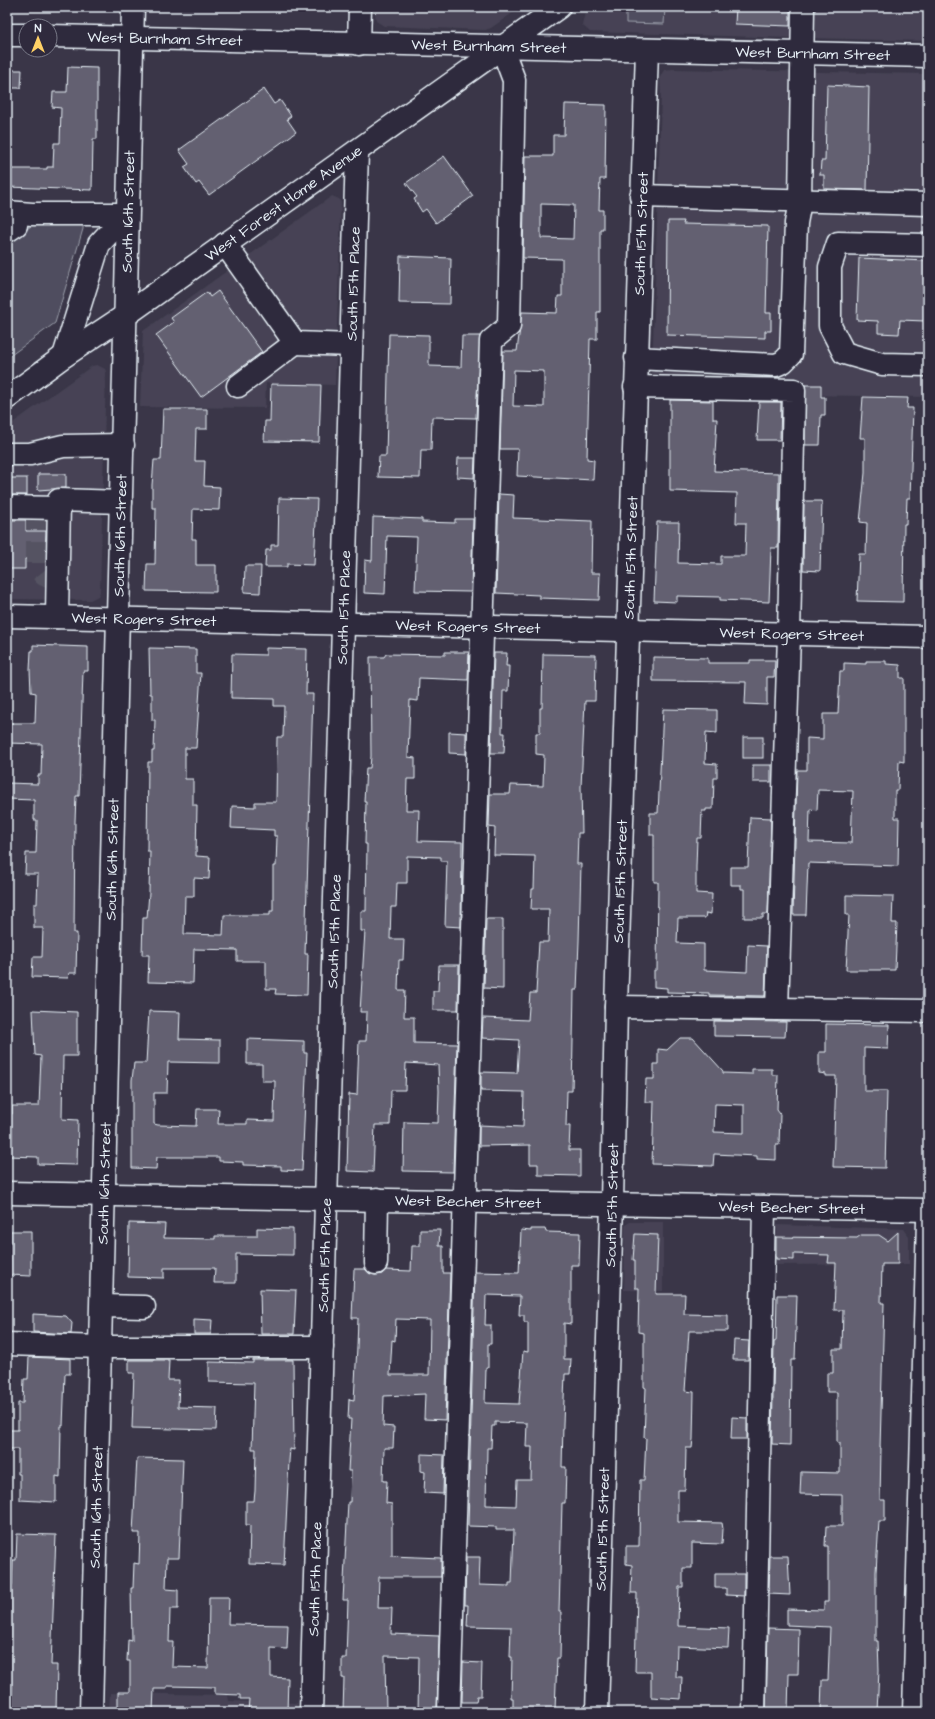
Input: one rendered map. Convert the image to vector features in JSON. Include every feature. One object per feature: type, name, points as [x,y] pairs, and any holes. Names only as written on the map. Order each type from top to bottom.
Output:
[{"type":"street","name":"South 16th Street","points":[[91,1712],[133,7]]},
{"type":"street","points":[[359,44],[360,7]]},
{"type":"street","name":"West Forest Home Avenue","points":[[7,398],[64,356],[126,315],[559,7]]},
{"type":"street","points":[[636,358],[776,365],[783,362],[791,354],[793,345],[796,223],[800,201],[803,7]]},
{"type":"street","points":[[7,35],[18,35]]},
{"type":"street","name":"West Burnham Street","points":[[58,36],[502,48],[928,56]]},
{"type":"street","points":[[448,1712],[491,341],[509,326],[514,80],[502,48]]},
{"type":"street","name":"South 15th Street","points":[[597,1712],[612,1203],[616,1007],[641,196],[647,50]]},
{"type":"street","name":"South 15th Place","points":[[311,1712],[357,151]]},
{"type":"street","points":[[641,196],[928,204]]},
{"type":"street","points":[[10,219],[127,214]]},
{"type":"street","points":[[64,356],[99,244],[127,214]]},
{"type":"street","points":[[928,245],[838,243],[830,267],[830,326],[844,352],[882,364],[928,365]]},
{"type":"street","points":[[225,244],[295,343]]},
{"type":"street","points":[[238,386],[295,343],[352,345]]},
{"type":"street","points":[[635,387],[794,390],[789,635],[777,1009]]},
{"type":"street","points":[[7,454],[30,454],[63,446],[123,445]]},
{"type":"street","points":[[57,617],[59,500],[121,502]]},
{"type":"street","points":[[7,507],[59,508]]},
{"type":"street","name":"West Rogers Street","points":[[7,616],[928,637]]},
{"type":"street","points":[[616,1007],[928,1011]]},
{"type":"street","name":"West Becher Street","points":[[7,1193],[464,1200],[928,1210]]},
{"type":"street","points":[[376,1263],[377,1199]]},
{"type":"street","points":[[754,1712],[764,1207]]},
{"type":"street","points":[[914,1712],[928,1221]]},
{"type":"street","points":[[102,1306],[144,1307]]},
{"type":"street","points":[[7,1344],[101,1347],[322,1347]]},
{"type":"shaded area","points":[[374,7],[521,7],[491,28],[485,30],[384,26],[376,21]]},
{"type":"shaded area","points":[[597,7],[795,7],[794,38],[590,32],[582,25],[583,20],[585,15]]},
{"type":"shaded area","points":[[626,7],[665,7],[664,24],[626,23]]},
{"type":"shaded area","points":[[811,7],[928,7],[928,41],[810,38]]},
{"type":"shaded area","points":[[664,70],[928,74],[928,397],[800,395],[800,379],[652,375],[661,97],[660,77]]},
{"type":"shaded area","points":[[332,196],[339,199],[341,203],[335,385],[266,383],[265,408],[140,407],[143,331]]},
{"type":"shaded area","points":[[32,220],[83,222],[83,229],[55,323],[7,358],[7,240],[30,227]]},
{"type":"shaded area","points":[[97,365],[105,369],[106,372],[100,592],[98,596],[90,600],[7,599],[7,427],[92,366]]},
{"type":"shaded area","points":[[630,1222],[663,1222],[663,1291],[624,1290],[625,1225]]},
{"type":"shaded area","points":[[777,1225],[904,1229],[909,1236],[909,1264],[776,1265]]},
{"type":"shaded area","points":[[110,1693],[228,1695],[229,1701],[297,1703],[296,1712],[109,1712]]},
{"type":"building","points":[[736,7],[790,7],[790,26],[735,24]]},
{"type":"building","points":[[68,67],[97,68],[97,139],[93,139],[92,190],[7,187],[7,169],[47,169],[47,167],[53,167],[54,143],[60,143],[61,108],[52,107],[53,92],[67,92]]},
{"type":"building","points":[[7,70],[22,70],[21,88],[7,88]]},
{"type":"building","points":[[827,85],[869,87],[867,190],[824,189],[824,175],[820,175],[821,161],[825,161]]},
{"type":"building","points":[[264,89],[274,104],[280,100],[291,116],[287,119],[296,132],[209,195],[199,182],[196,184],[184,167],[189,164],[179,150]]},
{"type":"building","points":[[565,104],[606,105],[605,179],[600,179],[599,210],[603,210],[603,229],[600,229],[600,312],[597,312],[597,339],[590,339],[587,459],[594,460],[593,480],[517,476],[518,449],[500,449],[503,351],[517,351],[522,312],[557,313],[558,296],[562,296],[562,259],[523,258],[525,156],[553,156],[553,135],[564,135]],"holes":[[[541,204],[574,205],[573,239],[541,238]],[[514,370],[544,371],[544,407],[513,406]]]},
{"type":"building","points":[[444,156],[473,196],[436,223],[426,209],[422,212],[414,199],[417,197],[406,183]]},
{"type":"building","points":[[668,221],[684,221],[683,224],[768,226],[766,313],[771,313],[771,331],[765,331],[765,338],[667,335]]},
{"type":"building","points":[[400,256],[451,258],[450,304],[399,303]]},
{"type":"building","points":[[859,258],[926,261],[925,321],[900,320],[899,334],[878,333],[878,321],[857,320]]},
{"type":"building","points":[[218,291],[262,352],[201,397],[156,335],[174,322],[171,318],[207,292],[210,297]]},
{"type":"building","points":[[389,334],[429,335],[429,366],[461,367],[462,336],[480,336],[476,418],[432,417],[431,450],[421,450],[420,478],[378,477],[379,456],[386,456]]},
{"type":"building","points":[[271,384],[321,385],[319,442],[264,441],[265,421],[270,421]]},
{"type":"building","points":[[805,385],[821,385],[821,397],[825,397],[825,415],[821,415],[820,445],[805,445]]},
{"type":"building","points":[[863,397],[908,398],[907,408],[913,408],[910,498],[907,498],[906,524],[904,524],[903,602],[857,601],[859,554],[866,554],[867,523],[860,522],[865,473],[865,438],[860,438]]},
{"type":"building","points":[[670,400],[713,401],[713,419],[717,419],[714,471],[779,473],[778,548],[771,548],[769,602],[720,600],[720,597],[677,596],[677,602],[654,601],[657,522],[679,522],[678,563],[721,564],[721,556],[745,556],[746,523],[736,523],[737,493],[670,491]]},
{"type":"building","points":[[759,402],[781,402],[780,440],[757,440]]},
{"type":"building","points":[[163,409],[207,409],[207,429],[196,429],[195,461],[205,461],[204,486],[220,487],[219,510],[193,509],[192,539],[196,539],[196,565],[216,565],[216,592],[146,591],[147,564],[155,564],[156,508],[152,508],[152,485],[154,460],[161,460]]},
{"type":"building","points":[[458,458],[475,458],[474,478],[457,477]]},
{"type":"building","points":[[38,474],[66,474],[66,488],[38,490]]},
{"type":"building","points":[[7,478],[27,478],[27,495],[7,495]]},
{"type":"building","points":[[499,494],[514,495],[513,518],[592,521],[591,573],[600,573],[599,600],[539,598],[539,595],[496,593]]},
{"type":"building","points":[[279,498],[317,499],[314,565],[287,564],[287,567],[265,567],[266,550],[271,550],[271,545],[278,545]]},
{"type":"building","points":[[804,501],[822,501],[820,571],[803,570]]},
{"type":"building","points":[[373,517],[422,519],[422,522],[455,523],[455,519],[473,519],[471,592],[415,591],[417,537],[387,536],[385,594],[364,593],[365,560],[372,561]]},
{"type":"building","points":[[7,520],[26,520],[26,531],[46,531],[45,559],[25,559],[25,569],[7,569]]},
{"type":"building","points":[[245,566],[261,566],[260,593],[244,592]]},
{"type":"building","points":[[33,645],[88,647],[88,671],[83,671],[79,796],[76,796],[75,821],[74,933],[77,933],[76,973],[69,973],[68,978],[32,977],[33,957],[42,957],[43,928],[34,928],[34,904],[37,904],[38,874],[25,874],[26,853],[36,853],[37,820],[34,820],[34,800],[7,799],[7,783],[38,784],[38,775],[41,775],[42,744],[7,743],[7,723],[35,723],[36,693],[31,692],[30,670],[31,651],[33,651]]},
{"type":"building","points":[[149,648],[196,649],[196,673],[201,673],[196,748],[185,748],[185,779],[193,779],[193,805],[197,805],[196,856],[210,857],[209,879],[194,878],[194,896],[185,896],[184,934],[223,935],[224,915],[270,915],[270,911],[273,911],[273,866],[276,866],[277,836],[274,836],[274,830],[231,828],[232,806],[255,807],[255,802],[276,802],[277,737],[283,737],[284,706],[274,706],[274,699],[231,698],[232,654],[266,655],[266,648],[307,649],[306,694],[313,694],[305,954],[308,954],[307,995],[275,994],[276,989],[266,989],[266,961],[237,961],[237,950],[194,949],[193,983],[148,982],[149,955],[142,955],[143,918],[147,918],[149,893],[150,851],[147,851],[148,762],[152,762],[152,751],[154,751],[155,720],[152,720]]},
{"type":"building","points":[[445,652],[469,652],[468,680],[419,678],[418,701],[410,700],[408,757],[415,758],[415,779],[407,779],[406,810],[419,810],[418,841],[462,842],[461,927],[445,926],[447,861],[441,861],[441,857],[407,856],[407,883],[397,883],[396,907],[391,907],[390,939],[404,939],[403,960],[399,960],[398,990],[405,990],[404,1017],[414,1017],[414,1043],[457,1044],[453,1172],[403,1171],[404,1122],[438,1123],[439,1091],[438,1065],[406,1063],[405,1090],[391,1090],[390,1125],[375,1125],[373,1172],[347,1171],[349,1094],[357,1095],[359,1041],[366,1041],[367,1012],[360,1012],[365,931],[361,931],[361,911],[366,911],[367,844],[365,844],[366,802],[364,802],[366,768],[370,768],[371,756],[370,657],[384,657],[386,654],[445,655]]},
{"type":"building","points":[[494,653],[507,653],[506,666],[509,666],[508,691],[503,691],[502,733],[505,733],[504,753],[491,753]]},
{"type":"building","points":[[543,654],[596,655],[595,701],[585,701],[581,787],[582,833],[578,833],[577,864],[581,864],[577,990],[574,990],[572,1091],[567,1091],[566,1126],[570,1126],[569,1150],[580,1150],[580,1176],[538,1175],[538,1164],[530,1164],[530,1145],[479,1146],[479,1125],[523,1127],[524,1092],[481,1091],[481,1072],[517,1073],[519,1040],[482,1038],[483,1018],[528,1020],[530,993],[536,993],[539,942],[548,942],[549,909],[531,909],[532,889],[534,889],[535,856],[494,855],[495,828],[489,827],[490,794],[510,794],[511,785],[543,786],[544,755],[536,754],[536,733],[540,733]]},
{"type":"building","points":[[653,657],[708,658],[708,663],[750,663],[750,660],[775,660],[774,677],[767,677],[767,705],[745,704],[746,682],[653,681]]},
{"type":"building","points":[[866,661],[886,661],[886,664],[900,665],[900,678],[904,678],[904,762],[899,761],[898,790],[895,790],[895,818],[899,818],[898,866],[808,863],[806,915],[793,915],[797,770],[807,770],[807,738],[823,739],[823,714],[838,714],[840,671],[844,671],[844,663],[866,664]],"holes":[[[818,790],[853,791],[851,843],[809,842],[810,809],[817,810]]]},
{"type":"building","points":[[663,709],[717,710],[717,733],[706,732],[705,763],[717,764],[717,778],[714,778],[713,809],[706,809],[706,811],[702,811],[701,838],[697,838],[696,867],[696,893],[712,894],[711,914],[706,913],[705,918],[678,918],[677,943],[704,944],[704,970],[747,972],[748,945],[767,946],[765,996],[709,995],[709,993],[667,992],[667,988],[654,987],[654,970],[657,970],[658,882],[654,882],[654,835],[650,835],[650,813],[658,813]]},
{"type":"building","points":[[449,732],[466,733],[466,754],[449,753]]},
{"type":"building","points":[[743,737],[763,737],[763,758],[743,758]]},
{"type":"building","points":[[753,765],[771,765],[771,782],[753,782]]},
{"type":"building","points":[[750,817],[771,818],[768,914],[763,914],[763,918],[744,918],[744,889],[741,889],[741,885],[731,885],[731,867],[748,867]]},
{"type":"building","points":[[846,895],[893,896],[892,923],[897,923],[895,970],[846,970],[849,915],[846,915]]},
{"type":"building","points":[[486,919],[503,919],[503,989],[484,988]]},
{"type":"building","points":[[439,965],[459,965],[458,1010],[433,1010],[433,991],[438,991]]},
{"type":"building","points":[[33,1010],[77,1012],[77,1056],[63,1056],[62,1119],[78,1120],[77,1165],[38,1164],[38,1157],[7,1156],[7,1114],[12,1114],[12,1106],[39,1106],[41,1056],[35,1055]]},
{"type":"building","points":[[149,1011],[180,1012],[179,1039],[220,1040],[220,1063],[168,1062],[167,1093],[154,1093],[154,1124],[158,1125],[196,1126],[197,1109],[219,1109],[218,1124],[247,1124],[247,1120],[274,1121],[275,1081],[262,1081],[262,1064],[247,1064],[247,1039],[304,1041],[304,1053],[307,1053],[302,1171],[281,1170],[281,1166],[243,1165],[243,1162],[219,1161],[219,1157],[157,1157],[156,1169],[132,1168],[132,1080],[134,1063],[146,1063]]},
{"type":"building","points":[[714,1021],[786,1022],[785,1037],[714,1036]]},
{"type":"building","points":[[826,1024],[889,1025],[888,1049],[864,1048],[864,1091],[887,1091],[885,1168],[833,1167],[836,1076],[826,1076],[826,1074],[819,1073],[819,1052],[826,1052]]},
{"type":"building","points":[[680,1038],[693,1038],[723,1071],[723,1073],[752,1074],[752,1069],[772,1069],[772,1075],[778,1075],[777,1110],[780,1114],[779,1145],[776,1145],[776,1160],[757,1159],[757,1156],[714,1154],[713,1166],[652,1164],[654,1102],[645,1102],[646,1079],[654,1079],[654,1064],[658,1064],[658,1049],[667,1050]],"holes":[[[715,1104],[744,1105],[744,1133],[714,1132]]]},
{"type":"building","points":[[129,1223],[165,1224],[164,1238],[215,1239],[215,1236],[257,1236],[257,1228],[293,1229],[293,1255],[236,1254],[236,1283],[214,1283],[215,1268],[164,1268],[164,1278],[128,1277]]},
{"type":"building","points":[[531,1229],[545,1229],[546,1232],[580,1233],[579,1265],[571,1265],[571,1324],[564,1323],[564,1359],[571,1359],[570,1374],[565,1374],[562,1467],[566,1467],[565,1503],[562,1503],[559,1612],[561,1612],[560,1658],[557,1658],[555,1710],[513,1709],[513,1698],[511,1698],[512,1657],[510,1657],[511,1627],[467,1626],[468,1605],[465,1605],[466,1557],[480,1557],[479,1585],[509,1586],[509,1583],[512,1583],[514,1530],[496,1530],[496,1527],[468,1526],[475,1272],[519,1273],[521,1230],[531,1231]],"holes":[[[486,1295],[520,1296],[519,1315],[524,1315],[524,1322],[528,1322],[528,1352],[523,1351],[519,1404],[485,1403],[486,1368],[488,1368],[488,1344],[491,1344],[491,1325],[485,1325]],[[495,1422],[527,1423],[526,1447],[532,1447],[531,1480],[517,1480],[516,1506],[486,1505],[487,1448],[491,1448],[492,1426],[495,1426]]]},
{"type":"building","points":[[420,1230],[440,1230],[439,1246],[443,1246],[443,1273],[450,1273],[445,1420],[424,1419],[425,1394],[384,1396],[383,1426],[394,1427],[393,1448],[384,1448],[383,1481],[387,1481],[386,1503],[392,1504],[392,1556],[441,1558],[441,1577],[379,1577],[378,1608],[392,1608],[391,1634],[439,1636],[437,1712],[418,1712],[419,1657],[385,1656],[386,1712],[343,1712],[344,1678],[342,1678],[342,1658],[346,1658],[348,1600],[343,1600],[351,1471],[348,1471],[351,1419],[348,1419],[349,1399],[354,1400],[358,1318],[352,1318],[354,1269],[365,1269],[369,1273],[375,1275],[382,1274],[386,1270],[411,1271],[412,1246],[420,1246]],"holes":[[[396,1319],[430,1320],[429,1375],[390,1375],[392,1340],[395,1341]]]},
{"type":"building","points":[[10,1231],[31,1231],[31,1276],[9,1275],[10,1258],[7,1258],[7,1242],[10,1243]]},
{"type":"building","points":[[898,1232],[898,1264],[882,1264],[881,1303],[884,1303],[880,1500],[885,1500],[885,1521],[879,1521],[876,1572],[876,1641],[878,1641],[879,1670],[877,1712],[821,1712],[822,1680],[828,1680],[830,1627],[787,1625],[787,1609],[824,1610],[824,1602],[828,1602],[828,1546],[825,1546],[826,1526],[842,1526],[842,1495],[800,1494],[801,1472],[840,1473],[840,1443],[837,1443],[837,1392],[827,1392],[827,1373],[833,1373],[833,1349],[842,1349],[843,1310],[834,1310],[836,1263],[828,1263],[829,1255],[794,1254],[794,1260],[776,1259],[776,1237],[857,1238],[861,1235],[879,1235],[888,1241]]},
{"type":"building","points":[[635,1234],[658,1235],[656,1294],[685,1294],[684,1314],[728,1315],[728,1331],[689,1331],[685,1391],[694,1392],[693,1439],[692,1448],[686,1448],[685,1490],[678,1490],[678,1522],[722,1523],[723,1529],[722,1544],[692,1543],[692,1568],[683,1568],[683,1587],[679,1587],[678,1626],[729,1628],[728,1648],[677,1646],[676,1677],[682,1677],[681,1699],[651,1697],[651,1672],[635,1672],[637,1593],[631,1593],[632,1565],[626,1564],[626,1546],[639,1546],[640,1480],[644,1480],[646,1438],[644,1437],[646,1388],[644,1387],[644,1333],[638,1332],[639,1288],[635,1288],[635,1260],[633,1260]]},
{"type":"building","points":[[260,1289],[296,1290],[294,1334],[261,1334]]},
{"type":"building","points":[[777,1295],[797,1295],[795,1360],[791,1360],[790,1445],[772,1444],[774,1342],[776,1341]]},
{"type":"building","points":[[33,1314],[66,1316],[72,1323],[71,1334],[33,1332]]},
{"type":"building","points":[[194,1319],[212,1320],[211,1334],[194,1334]]},
{"type":"building","points":[[734,1340],[749,1341],[748,1360],[733,1360]]},
{"type":"building","points":[[29,1357],[70,1359],[70,1374],[65,1374],[63,1426],[61,1426],[60,1477],[56,1476],[56,1502],[20,1500],[18,1449],[8,1449],[8,1430],[18,1430],[18,1403],[23,1403],[24,1379],[28,1379]]},
{"type":"building","points":[[129,1360],[169,1360],[168,1380],[179,1380],[178,1407],[217,1408],[216,1430],[132,1428],[134,1373],[129,1373]]},
{"type":"building","points":[[253,1360],[293,1360],[294,1450],[290,1449],[284,1565],[249,1564],[250,1525],[246,1525],[246,1501],[254,1501],[255,1491],[256,1449],[252,1449],[254,1383],[209,1382],[209,1362],[253,1363]]},
{"type":"building","points":[[732,1417],[747,1418],[747,1439],[731,1439]]},
{"type":"building","points":[[421,1454],[444,1455],[443,1494],[424,1493],[425,1472],[421,1471]]},
{"type":"building","points":[[137,1458],[183,1459],[179,1558],[167,1558],[166,1589],[178,1590],[178,1609],[170,1609],[169,1642],[173,1642],[172,1667],[208,1668],[209,1597],[229,1597],[228,1624],[288,1625],[287,1649],[271,1648],[271,1677],[288,1678],[287,1712],[248,1712],[249,1699],[240,1699],[240,1695],[215,1694],[215,1687],[167,1686],[167,1689],[154,1689],[153,1712],[118,1712],[118,1692],[130,1692],[130,1661],[127,1661],[128,1640],[132,1641],[131,1588],[133,1588],[134,1563],[139,1564],[140,1533],[133,1533]]},
{"type":"building","points":[[17,1534],[56,1535],[51,1665],[57,1665],[56,1712],[16,1712],[16,1710],[11,1710],[12,1685],[7,1684],[7,1585],[12,1585],[13,1560],[16,1560]]},
{"type":"building","points":[[770,1556],[788,1556],[790,1595],[769,1594]]},
{"type":"building","points":[[715,1574],[744,1574],[744,1596],[726,1595],[726,1588],[715,1588]]},
{"type":"building","points":[[768,1628],[799,1629],[798,1674],[789,1674],[788,1712],[766,1712]]},
{"type":"building","points":[[463,1662],[482,1663],[481,1696],[477,1696],[476,1702],[462,1702]]},
{"type":"tunnel","points":[[37,508],[37,566],[44,575],[57,581]]}]
